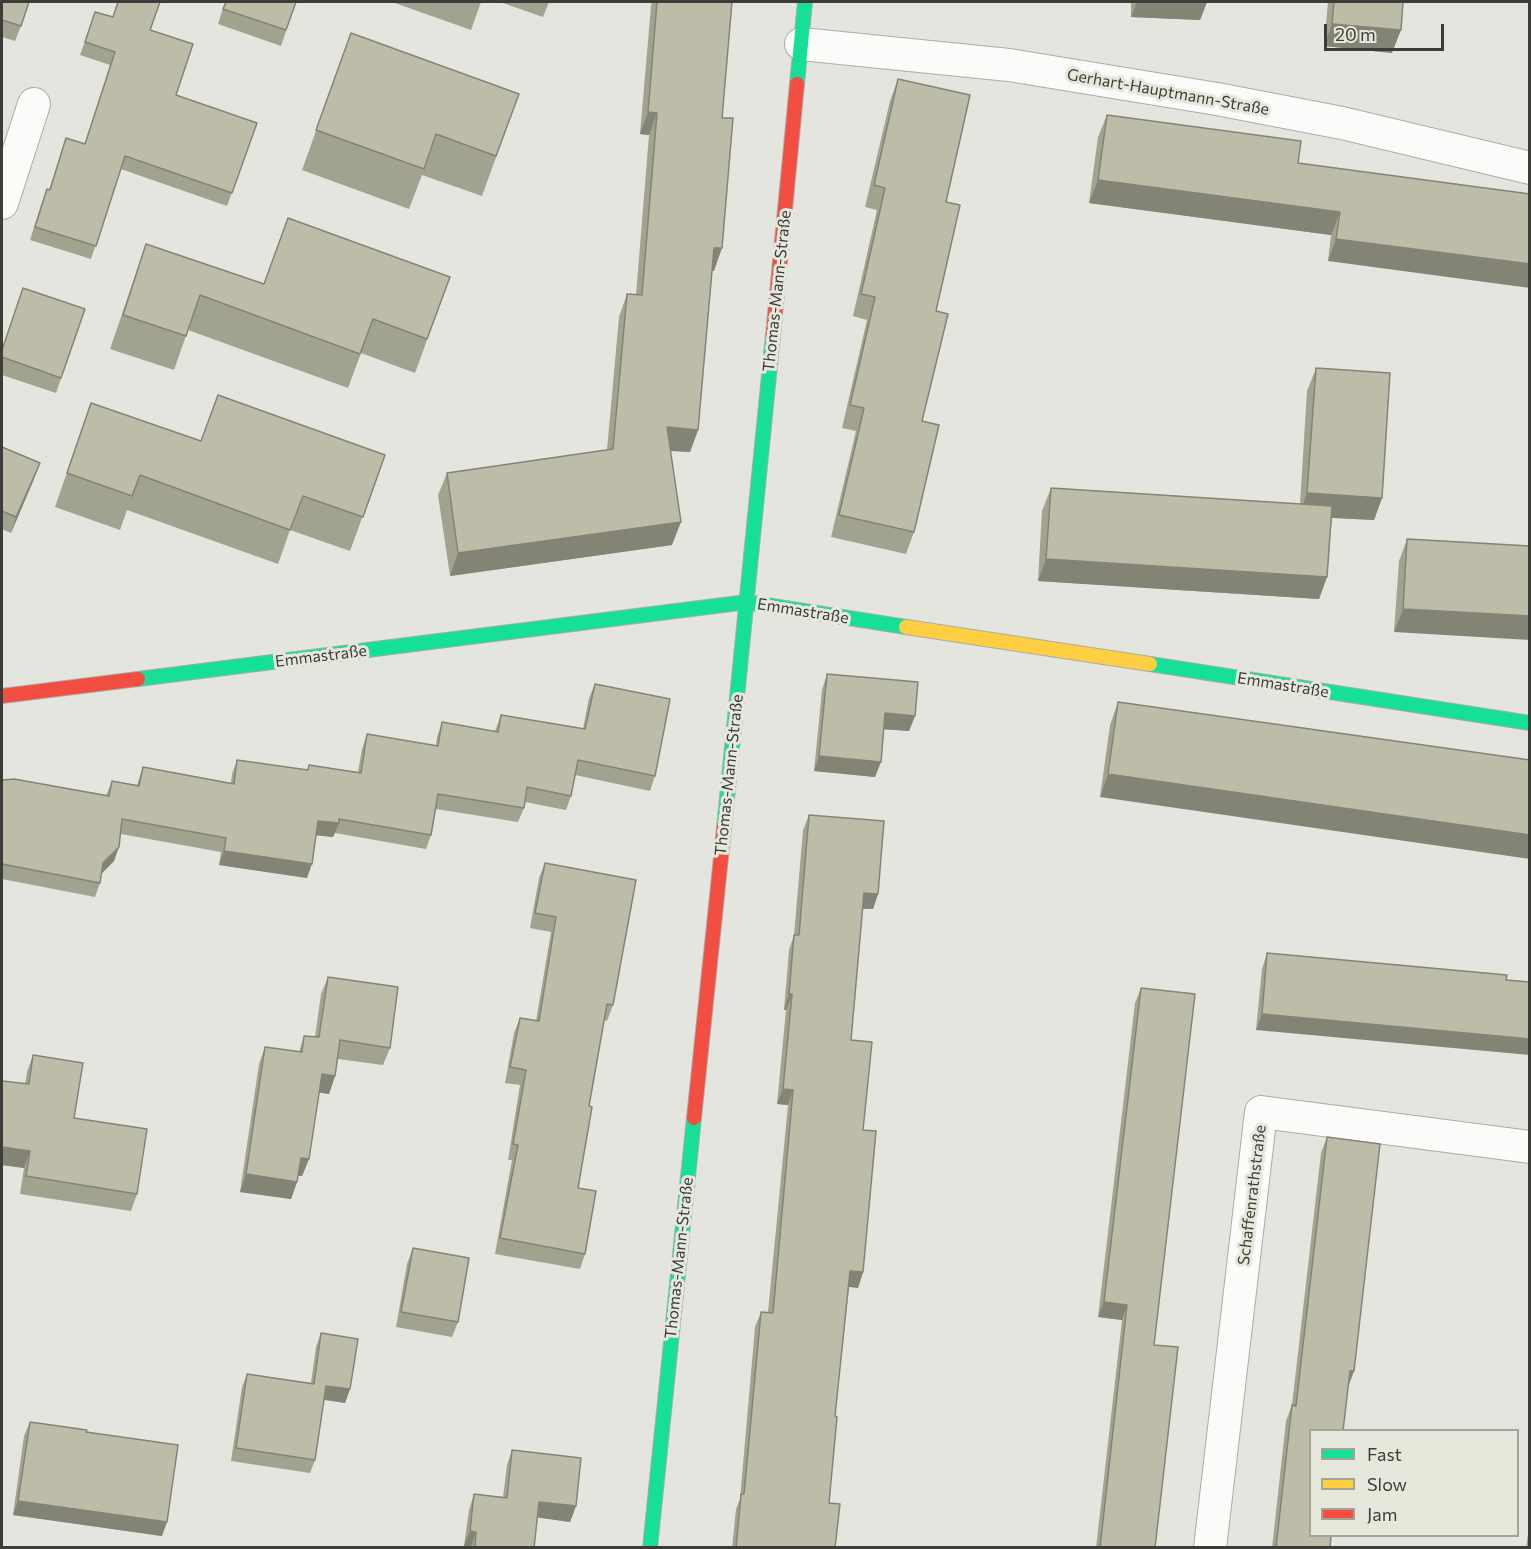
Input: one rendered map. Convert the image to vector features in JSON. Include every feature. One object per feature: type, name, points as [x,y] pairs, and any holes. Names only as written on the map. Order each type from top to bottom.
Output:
[{"type":"street","name":"Thomas-Mann-Straße","points":[[650,1548],[747,602],[805,2]]},
{"type":"street","name":"Gerhart-Hauptmann-Straße","points":[[801,44],[1009,65],[1216,99],[1342,123],[1530,168]]},
{"type":"street","points":[[2,203],[34,104]]},
{"type":"street","name":"Emmastraße","points":[[2,696],[747,602],[1530,723]]},
{"type":"street","name":"Schaffenrathstraße","points":[[1210,1548],[1261,1112],[1530,1147]]},
{"type":"building","points":[[2,2],[29,2],[21,26],[2,20]]},
{"type":"building","points":[[118,2],[160,2],[150,30],[193,44],[176,95],[257,123],[232,193],[125,156],[96,246],[35,227],[47,189],[50,190],[66,138],[85,144],[115,52],[85,42],[95,12],[113,17]]},
{"type":"building","points":[[226,2],[296,2],[286,30],[223,9]]},
{"type":"building","points":[[657,2],[732,2],[722,118],[733,118],[722,248],[714,248],[698,430],[667,427],[681,522],[458,553],[447,473],[613,449],[627,294],[642,295],[657,113],[648,112]]},
{"type":"building","points":[[1334,2],[1403,2],[1401,30],[1332,24]]},
{"type":"building","points":[[351,33],[519,94],[496,156],[436,134],[424,169],[316,130]]},
{"type":"building","points":[[898,79],[970,95],[946,202],[960,205],[936,311],[948,314],[922,421],[939,425],[914,532],[839,515],[864,408],[850,405],[875,297],[861,294],[885,188],[874,185]]},
{"type":"building","points":[[1107,115],[1301,141],[1298,163],[1530,194],[1530,264],[1336,239],[1340,212],[1098,180]]},
{"type":"building","points":[[288,218],[450,277],[427,339],[373,319],[360,354],[200,295],[186,336],[123,315],[146,244],[264,284]]},
{"type":"building","points":[[23,288],[85,309],[61,378],[2,357],[2,350]]},
{"type":"building","points":[[1316,368],[1390,373],[1382,498],[1307,493]]},
{"type":"building","points":[[218,395],[385,455],[363,517],[303,496],[290,530],[140,475],[132,496],[67,473],[91,403],[201,441]]},
{"type":"building","points":[[2,447],[40,463],[16,517],[2,511]]},
{"type":"building","points":[[1051,488],[1332,506],[1327,577],[1046,559]]},
{"type":"building","points":[[1407,539],[1530,546],[1530,616],[1403,609]]},
{"type":"building","points":[[827,674],[918,682],[915,716],[885,713],[881,762],[819,756]]},
{"type":"building","points":[[595,684],[670,699],[655,776],[578,760],[571,796],[527,787],[524,808],[438,794],[431,835],[339,819],[339,823],[318,821],[312,864],[224,851],[226,838],[122,819],[119,847],[103,863],[100,883],[2,864],[2,780],[14,779],[109,796],[112,781],[139,786],[143,767],[234,784],[237,760],[308,770],[309,765],[361,773],[367,734],[438,746],[442,722],[498,732],[501,715],[585,729]]},
{"type":"building","points":[[1118,702],[1530,760],[1530,835],[1108,774]]},
{"type":"building","points":[[809,815],[884,821],[878,894],[864,893],[851,1040],[872,1042],[863,1130],[876,1131],[863,1272],[850,1271],[835,1416],[837,1417],[829,1503],[840,1504],[835,1548],[736,1548],[741,1494],[744,1494],[761,1312],[773,1313],[793,1090],[783,1089],[792,994],[789,994],[794,935],[799,935]]},
{"type":"building","points":[[545,863],[636,880],[613,1005],[607,1004],[589,1106],[592,1107],[578,1188],[596,1191],[585,1254],[500,1238],[518,1145],[513,1144],[526,1070],[510,1067],[520,1018],[539,1021],[556,917],[535,913]]},
{"type":"building","points":[[1267,953],[1507,975],[1506,980],[1530,982],[1530,1039],[1262,1014]]},
{"type":"building","points":[[328,977],[398,987],[390,1048],[340,1040],[335,1076],[322,1074],[309,1159],[301,1158],[297,1182],[246,1174],[265,1047],[302,1052],[304,1036],[319,1037]]},
{"type":"building","points":[[1141,988],[1195,994],[1154,1345],[1178,1347],[1155,1548],[1100,1548],[1127,1305],[1104,1302]]},
{"type":"building","points":[[33,1055],[83,1063],[74,1118],[147,1129],[137,1194],[26,1176],[30,1151],[2,1147],[2,1081],[29,1084]]},
{"type":"building","points":[[1327,1137],[1380,1144],[1354,1371],[1350,1371],[1343,1429],[1309,1429],[1309,1537],[1331,1537],[1330,1548],[1276,1548],[1292,1405],[1296,1406]]},
{"type":"building","points":[[413,1248],[469,1258],[458,1322],[401,1312]]},
{"type":"building","points":[[321,1333],[358,1339],[350,1389],[326,1386],[315,1460],[236,1448],[247,1374],[314,1384]]},
{"type":"building","points":[[30,1422],[178,1445],[167,1522],[18,1501]]},
{"type":"building","points":[[512,1450],[581,1458],[576,1506],[539,1502],[534,1548],[475,1548],[476,1532],[470,1531],[474,1494],[507,1498]]},
{"type":"traffic: fast","points":[[797,84],[805,2]]},
{"type":"traffic: fast","points":[[724,828],[773,335]]},
{"type":"traffic: fast","points":[[138,679],[747,602],[906,627]]},
{"type":"traffic: fast","points":[[1150,664],[1530,723]]},
{"type":"traffic: fast","points":[[650,1548],[694,1118]]},
{"type":"traffic: slow","points":[[906,627],[1150,664]]},
{"type":"traffic: jam","points":[[773,335],[797,84]]},
{"type":"traffic: jam","points":[[2,696],[138,679]]},
{"type":"traffic: jam","points":[[694,1118],[724,828]]}]
